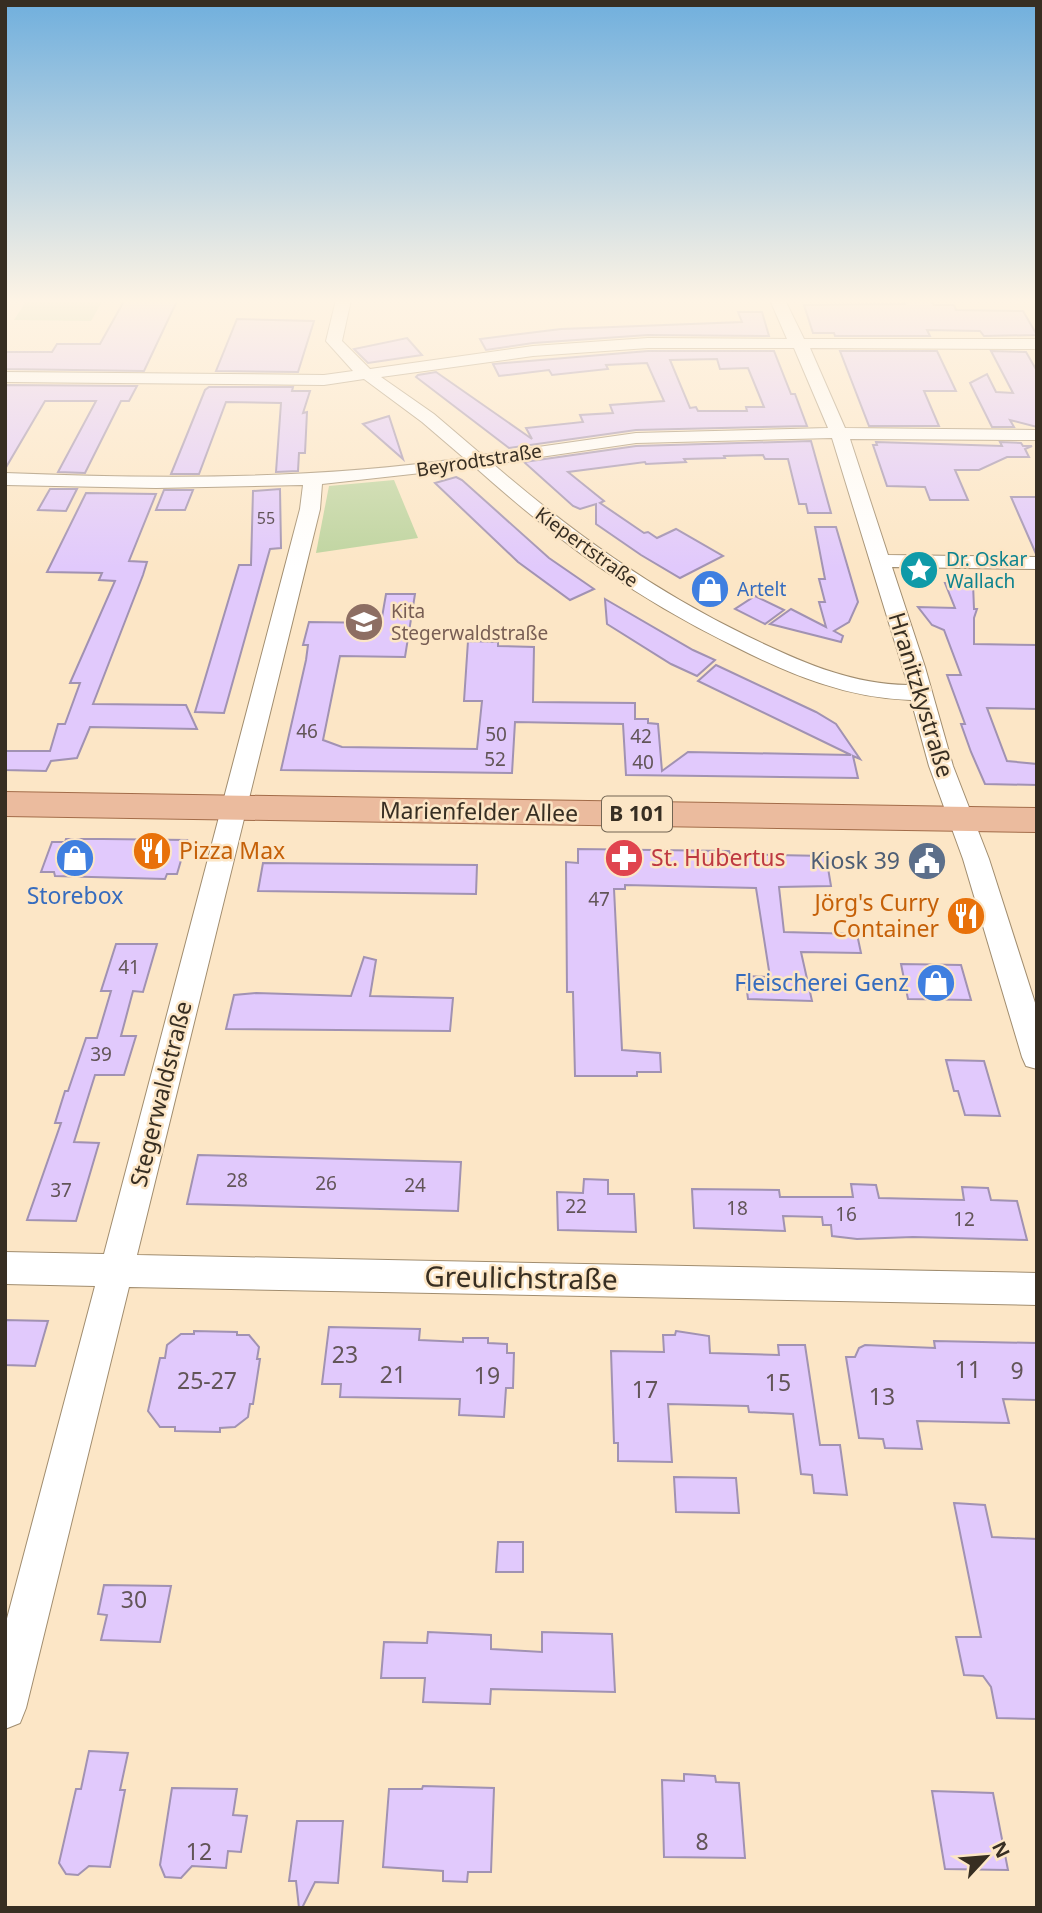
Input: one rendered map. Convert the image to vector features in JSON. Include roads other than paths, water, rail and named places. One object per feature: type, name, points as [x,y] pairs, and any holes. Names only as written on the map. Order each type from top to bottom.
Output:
[{"type":"main road","name":"Marienfelder Allee","points":[[5,804],[1037,820]]},
{"type":"street","name":"Kiepertstraße","points":[[389,389],[479,460],[583,548],[657,596],[725,634],[785,663],[847,687],[878,692],[920,693]]},
{"type":"street","name":"Hranitzkystraße","points":[[819,389],[839,434],[881,561],[941,766],[993,911],[1037,1057]]},
{"type":"street","name":"Beyrodtstraße","points":[[5,479],[198,484],[313,480],[407,471],[631,439],[690,435],[1037,435]]},
{"type":"street","name":"Stegerwaldstraße","points":[[5,1708],[310,509],[313,480]]},
{"type":"street","points":[[881,561],[1037,563]]},
{"type":"street","name":"Greulichstraße","points":[[5,1268],[1037,1289]]},
{"type":"place","name":"Dr. Oskar Wallach","points":[[919,570]]},
{"type":"place","name":"Artelt","points":[[710,589]]},
{"type":"place","name":"Kita Stegerwaldstraße","points":[[364,622]]},
{"type":"place","name":"Pizza Max","points":[[152,851]]},
{"type":"place","name":"Storebox","points":[[75,858]]},
{"type":"place","name":"St. Hubertus","points":[[624,858]]},
{"type":"place","name":"Kiosk 39","points":[[927,861]]},
{"type":"place","name":"Jörg's Curry Container","points":[[966,916]]},
{"type":"place","name":"Fleischerei Genz","points":[[936,983]]}]
